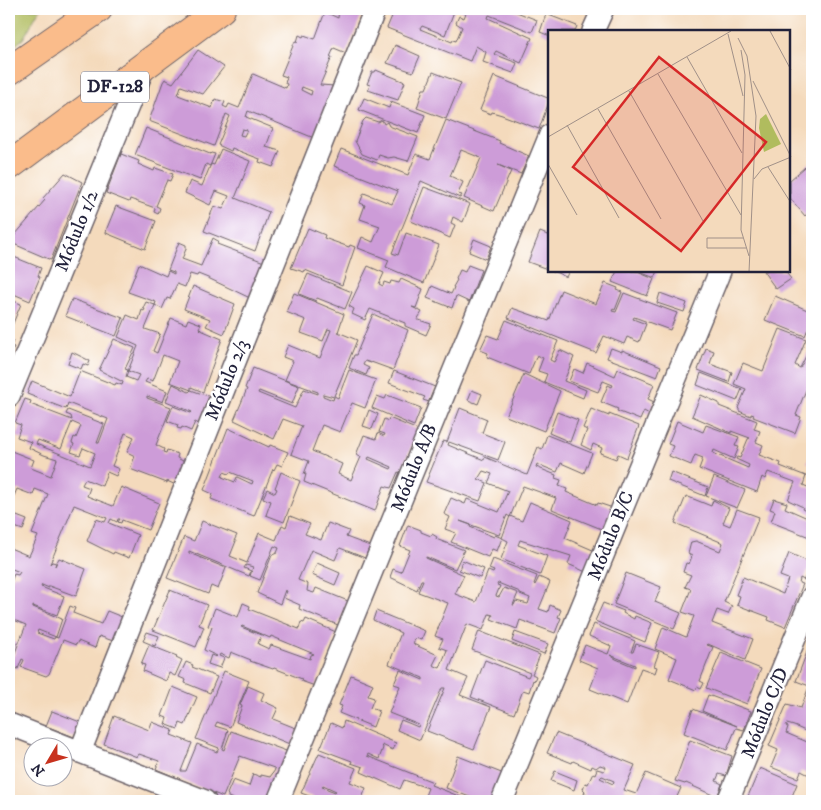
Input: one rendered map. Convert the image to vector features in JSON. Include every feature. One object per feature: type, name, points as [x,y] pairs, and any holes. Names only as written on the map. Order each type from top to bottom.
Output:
[{"type":"main road","points":[[9,71],[98,9]]},
{"type":"main road","name":"DF-128","points":[[9,166],[221,9]]},
{"type":"street","name":"Módulo 2/3","points":[[80,752],[375,9]]},
{"type":"street","points":[[593,30],[603,9]]},
{"type":"street","name":"Módulo 1/2","points":[[9,396],[145,65]]},
{"type":"street","name":"Módulo A/B","points":[[278,801],[548,140]]},
{"type":"street","name":"Módulo B/C","points":[[502,801],[720,272]]},
{"type":"street","name":"Módulo C/D","points":[[728,801],[812,597]]},
{"type":"street","points":[[9,724],[205,801]]},
{"type":"green space","points":[[9,9],[40,9],[23,39],[9,50]]},
{"type":"building","points":[[339,9],[364,9],[346,53],[334,48],[330,57],[332,57],[320,85],[335,86],[314,138],[248,111],[246,117],[273,128],[266,147],[280,151],[273,167],[259,162],[260,159],[232,148],[231,151],[218,145],[230,116],[226,114],[214,146],[149,121],[165,79],[173,83],[198,50],[224,67],[203,94],[181,86],[178,95],[212,108],[215,99],[225,102],[223,106],[227,108],[229,104],[239,108],[253,74],[286,88],[287,77],[281,75],[295,41],[297,42],[299,35],[315,39],[325,12],[338,18]],"holes":[[[302,87],[312,91],[311,95],[301,90]],[[242,129],[247,130],[244,136],[240,135]]]},
{"type":"building","points":[[395,9],[455,9],[509,9],[537,20],[532,32],[489,15],[488,18],[532,38],[521,63],[496,51],[494,54],[517,63],[513,73],[483,62],[486,52],[476,46],[470,61],[387,28]],"holes":[[[455,9],[466,13],[464,18],[459,16],[456,23],[462,27],[456,41],[453,40],[452,42],[420,29],[422,26],[445,35]]]},
{"type":"building","points":[[546,14],[577,26],[575,30],[548,30],[548,35],[540,32]]},
{"type":"building","points":[[395,45],[420,56],[413,72],[387,63]]},
{"type":"building","points":[[376,70],[405,82],[398,100],[368,90],[370,85],[367,84],[372,72]]},
{"type":"building","points":[[433,72],[461,83],[446,119],[417,108],[423,89],[426,89]]},
{"type":"building","points":[[494,76],[548,98],[548,104],[539,129],[502,115],[480,110]]},
{"type":"building","points":[[364,98],[389,108],[391,102],[425,115],[418,133],[359,110]]},
{"type":"building","points":[[366,118],[378,122],[382,120],[384,124],[387,122],[389,126],[418,137],[408,161],[379,155],[377,160],[362,154],[355,141]]},
{"type":"building","points":[[446,120],[500,141],[499,143],[529,156],[521,174],[498,165],[511,171],[494,211],[464,198],[481,158],[461,150],[450,176],[463,182],[458,194],[462,195],[460,198],[421,181],[392,253],[398,255],[406,233],[439,245],[424,283],[386,267],[389,260],[358,248],[362,237],[373,242],[380,226],[360,219],[365,205],[360,203],[364,193],[392,204],[398,191],[334,166],[341,149],[408,175],[416,154],[430,159]]},
{"type":"building","points":[[146,128],[210,154],[215,154],[210,166],[206,164],[200,180],[135,155]]},
{"type":"building","points":[[221,149],[250,161],[235,198],[269,212],[255,251],[204,231],[214,206],[223,209],[229,196],[216,191],[210,205],[185,193],[190,181],[202,186],[211,164],[214,165]]},
{"type":"building","points":[[121,154],[139,161],[138,164],[154,171],[155,168],[173,174],[170,181],[167,180],[156,206],[160,208],[158,214],[154,212],[155,208],[130,199],[129,202],[106,193]]},
{"type":"building","points":[[812,161],[812,209],[805,216],[791,199],[791,179]]},
{"type":"building","points":[[65,173],[82,182],[51,260],[9,242],[45,200],[43,198]]},
{"type":"building","points":[[424,187],[470,204],[463,222],[453,217],[451,223],[455,225],[450,238],[411,221]]},
{"type":"building","points":[[116,206],[156,221],[145,249],[106,233]]},
{"type":"building","points":[[308,228],[325,235],[324,238],[349,247],[350,245],[355,247],[342,285],[305,270],[304,272],[291,268]]},
{"type":"building","points":[[540,232],[548,235],[548,269],[528,262]]},
{"type":"building","points":[[213,238],[218,241],[217,244],[264,262],[250,298],[198,274],[197,276],[190,274],[185,287],[177,284],[170,299],[167,298],[162,309],[155,305],[156,302],[128,292],[139,264],[166,276],[168,271],[174,274],[174,272],[168,270],[179,242],[186,245],[182,259],[201,266]]},
{"type":"building","points":[[474,239],[491,246],[486,259],[469,252]]},
{"type":"building","points":[[9,255],[41,268],[38,276],[40,277],[30,301],[9,292]]},
{"type":"building","points":[[468,265],[481,270],[469,302],[456,296],[452,308],[427,298],[432,286],[451,294],[460,270],[465,272]]},
{"type":"building","points":[[368,266],[384,273],[379,284],[383,286],[384,282],[390,284],[391,281],[399,283],[401,279],[423,289],[416,308],[412,307],[422,312],[417,320],[431,324],[426,335],[405,326],[405,323],[370,309],[365,320],[352,314],[354,309],[349,306]]},
{"type":"building","points":[[555,272],[568,272],[566,277]]},
{"type":"building","points":[[617,272],[637,272],[654,279],[647,296],[612,282]]},
{"type":"building","points":[[640,272],[658,272],[655,278]]},
{"type":"building","points":[[764,272],[786,272],[791,279],[776,289]]},
{"type":"building","points":[[308,274],[352,292],[345,309],[317,298],[316,301],[299,294]]},
{"type":"building","points":[[605,283],[618,288],[617,290],[622,292],[615,310],[613,309],[612,311],[616,312],[624,293],[677,313],[670,330],[634,317],[633,319],[646,324],[639,342],[627,337],[624,344],[604,336],[596,353],[508,318],[512,308],[549,321],[561,290],[596,304]]},
{"type":"building","points":[[193,286],[235,304],[224,334],[206,326],[210,319],[184,309]]},
{"type":"building","points":[[294,293],[344,314],[338,332],[357,340],[334,396],[338,398],[349,370],[376,380],[365,408],[352,403],[340,432],[322,425],[312,451],[342,464],[338,474],[351,480],[361,457],[356,455],[364,435],[376,439],[378,433],[384,436],[385,434],[379,432],[384,419],[388,421],[389,418],[418,430],[400,473],[398,472],[391,488],[384,486],[375,511],[304,482],[306,474],[304,474],[309,461],[291,454],[302,426],[283,419],[274,439],[234,420],[247,389],[245,388],[253,368],[299,386],[292,404],[259,391],[258,393],[295,408],[304,389],[318,394],[318,392],[285,380],[293,361],[283,357],[288,345],[320,358],[331,330],[328,329],[323,341],[301,333],[306,320],[286,312]],"holes":[[[323,394],[334,397],[333,400],[323,396]],[[369,457],[392,467],[391,469],[368,459]]]},
{"type":"building","points":[[660,293],[687,303],[684,312],[657,303]]},
{"type":"building","points":[[775,296],[812,312],[812,319],[805,336],[765,320]]},
{"type":"building","points":[[9,299],[21,304],[9,333]]},
{"type":"building","points":[[72,299],[123,318],[116,336],[65,316]]},
{"type":"building","points":[[146,302],[155,305],[145,329],[160,334],[153,351],[157,353],[171,318],[186,324],[188,319],[201,324],[199,328],[201,330],[222,339],[203,392],[191,387],[191,390],[170,382],[178,361],[163,355],[153,381],[147,379],[145,382],[167,391],[163,402],[147,396],[147,398],[171,407],[156,445],[164,449],[163,452],[166,453],[167,450],[178,454],[177,458],[185,462],[176,485],[130,469],[135,456],[127,452],[134,437],[125,433],[112,466],[119,469],[116,476],[107,472],[102,486],[85,479],[82,485],[90,488],[87,496],[113,506],[121,487],[159,503],[148,530],[122,520],[121,523],[118,522],[120,519],[117,522],[111,519],[109,523],[138,535],[129,558],[114,552],[113,554],[87,541],[96,519],[105,522],[107,518],[74,505],[50,564],[52,562],[56,563],[55,566],[59,558],[86,569],[76,596],[42,585],[41,587],[64,596],[57,615],[33,607],[62,619],[56,637],[38,630],[37,633],[54,639],[55,637],[58,638],[70,606],[75,608],[73,613],[101,624],[107,611],[122,617],[113,641],[99,636],[95,648],[78,641],[76,645],[63,640],[49,674],[46,676],[21,667],[24,660],[22,659],[18,669],[10,665],[26,625],[9,618],[9,587],[14,574],[18,575],[20,572],[12,569],[11,571],[9,570],[9,543],[12,544],[10,548],[29,556],[38,536],[32,534],[48,494],[35,489],[33,495],[17,489],[14,496],[9,494],[9,450],[34,460],[31,468],[51,476],[57,459],[29,448],[31,442],[17,437],[21,425],[15,423],[25,399],[31,401],[30,404],[72,420],[71,416],[66,414],[68,410],[104,424],[97,443],[99,443],[108,419],[68,403],[66,409],[27,394],[32,381],[70,397],[80,371],[115,385],[116,383],[122,385],[123,382],[99,370],[114,339],[135,348],[125,369],[128,370],[126,377],[136,381],[139,375],[128,371],[138,346],[118,337],[127,315],[139,320],[142,310],[144,311],[145,309],[143,308]],"holes":[[[72,422],[81,426],[76,438],[74,437],[71,452],[80,455],[83,448],[95,453],[90,466],[36,444],[38,440],[61,449]]]},
{"type":"building","points":[[373,314],[408,330],[393,370],[365,361],[363,365],[369,368],[366,375],[349,368]]},
{"type":"building","points":[[506,320],[558,341],[550,360],[554,362],[560,350],[574,357],[564,381],[586,390],[583,398],[544,382],[547,374],[538,371],[543,358],[537,355],[529,374],[487,357],[488,353],[480,350],[487,335],[498,339]]},
{"type":"building","points":[[780,329],[806,339],[795,365],[800,368],[808,352],[812,355],[812,394],[806,390],[796,415],[801,417],[795,433],[753,417],[754,415],[751,414],[751,416],[739,411],[738,408],[746,389],[734,384],[743,363],[763,371]]},
{"type":"building","points":[[9,340],[13,341],[11,346],[14,347],[11,353],[9,352]]},
{"type":"building","points":[[611,348],[622,352],[622,350],[661,366],[657,377],[607,358]]},
{"type":"building","points":[[706,348],[714,351],[710,364],[732,372],[729,382],[698,370]]},
{"type":"building","points":[[72,352],[90,361],[88,366],[83,364],[81,369],[68,364]]},
{"type":"building","points":[[587,363],[615,376],[618,369],[654,384],[648,399],[654,402],[649,414],[644,411],[640,420],[601,402],[608,385],[612,387],[613,385],[603,381],[598,392],[569,381],[574,369],[583,373]]},
{"type":"building","points":[[394,371],[435,387],[429,402],[423,400],[425,397],[389,383]]},
{"type":"building","points":[[701,373],[742,389],[737,401],[697,385]]},
{"type":"building","points":[[524,374],[560,391],[544,431],[506,416]]},
{"type":"building","points":[[173,384],[189,392],[191,390],[211,397],[199,424],[195,422],[191,431],[182,427],[181,429],[177,428],[178,425],[167,421],[173,406],[192,412],[166,401]]},
{"type":"building","points":[[472,390],[482,394],[478,404],[468,400]]},
{"type":"building","points":[[387,395],[421,408],[414,426],[372,408],[377,396],[385,399]]},
{"type":"building","points":[[701,395],[719,403],[719,406],[757,421],[754,429],[760,431],[756,442],[763,445],[759,455],[781,463],[780,466],[806,476],[803,485],[812,489],[812,514],[802,509],[803,507],[788,500],[795,482],[768,472],[765,479],[762,477],[757,492],[699,469],[703,458],[695,455],[691,465],[669,456],[673,446],[668,444],[677,421],[703,432],[706,425],[739,437],[735,446],[739,447],[734,459],[714,450],[713,453],[748,468],[749,465],[736,459],[737,457],[740,458],[750,438],[731,431],[731,433],[692,416]]},
{"type":"building","points":[[460,408],[487,419],[482,433],[505,442],[498,460],[449,442],[448,445],[484,460],[485,457],[527,475],[538,447],[542,449],[547,435],[592,453],[584,473],[561,463],[557,472],[537,464],[536,467],[556,475],[555,478],[561,480],[559,486],[567,489],[566,492],[597,505],[598,503],[613,508],[604,530],[552,509],[556,498],[523,486],[510,516],[522,521],[530,502],[572,520],[565,538],[595,551],[586,572],[568,564],[571,556],[520,540],[518,545],[547,556],[540,575],[501,559],[508,541],[502,538],[497,551],[492,549],[488,557],[451,542],[456,533],[445,529],[450,517],[444,514],[451,498],[465,504],[467,499],[499,512],[508,491],[488,483],[492,474],[483,471],[478,479],[487,483],[480,501],[426,482],[443,441],[447,442]],"holes":[[[507,515],[510,517],[502,538],[495,535],[494,537],[460,521],[499,535]]]},
{"type":"building","points":[[591,409],[639,426],[627,458],[618,454],[616,459],[600,453],[602,448],[593,444],[591,450],[581,445],[587,430],[583,428]]},
{"type":"building","points":[[369,410],[378,414],[372,429],[363,426]]},
{"type":"building","points":[[557,412],[578,420],[570,442],[549,433]]},
{"type":"building","points":[[812,421],[812,437],[807,435]]},
{"type":"building","points":[[228,428],[269,447],[270,445],[288,452],[282,466],[277,464],[273,469],[254,516],[211,499],[213,494],[204,490]],"holes":[[[224,472],[229,474],[230,472],[253,481],[252,484],[237,477],[235,482],[222,477]]]},
{"type":"building","points":[[812,450],[812,464],[807,462]]},
{"type":"building","points":[[281,472],[300,481],[284,522],[266,515],[271,501],[263,498],[267,489],[275,493]]},
{"type":"building","points":[[671,472],[708,487],[705,496],[668,481]]},
{"type":"building","points":[[714,477],[745,490],[737,508],[706,496]]},
{"type":"building","points":[[686,496],[711,506],[713,500],[729,508],[723,523],[730,526],[737,509],[759,517],[724,602],[732,606],[728,614],[717,610],[712,623],[753,639],[745,660],[708,644],[713,647],[700,681],[704,683],[701,689],[697,687],[696,690],[669,679],[677,658],[655,649],[663,627],[686,637],[694,616],[682,612],[691,589],[685,587],[691,575],[683,572],[686,563],[689,564],[692,556],[688,554],[691,542],[696,541],[720,551],[723,543],[675,523]]},
{"type":"building","points":[[774,499],[787,503],[785,508],[812,520],[812,538],[771,522],[775,511],[770,509]]},
{"type":"building","points":[[9,513],[27,520],[23,530],[9,525]]},
{"type":"building","points":[[290,516],[310,524],[305,534],[321,540],[328,523],[349,531],[346,537],[370,546],[365,558],[340,548],[335,560],[311,550],[298,580],[308,584],[307,591],[314,593],[316,588],[348,601],[338,625],[299,609],[300,605],[284,598],[287,591],[285,590],[280,604],[257,593],[272,555],[277,553],[279,548],[274,546],[260,580],[250,576],[253,567],[246,565],[244,568],[251,571],[249,576],[189,551],[189,553],[226,568],[218,589],[211,586],[208,594],[167,578],[184,537],[194,541],[202,521],[237,535],[230,556],[247,563],[259,533],[276,540],[282,525],[286,527]]},
{"type":"building","points":[[408,525],[431,536],[432,534],[437,537],[436,539],[464,550],[455,569],[426,557],[464,575],[455,594],[476,602],[488,571],[493,573],[494,571],[489,569],[493,559],[537,576],[535,585],[539,577],[550,582],[539,609],[548,612],[550,605],[561,610],[558,617],[561,618],[555,633],[520,620],[517,629],[491,619],[493,615],[489,614],[483,630],[467,624],[449,670],[468,678],[460,695],[491,707],[474,749],[427,731],[445,688],[442,688],[420,740],[397,730],[401,720],[418,727],[419,725],[389,713],[400,686],[394,684],[400,670],[423,680],[423,678],[389,664],[401,633],[373,620],[376,611],[425,631],[421,640],[415,638],[413,644],[438,655],[433,665],[440,668],[447,650],[439,647],[443,639],[435,636],[448,603],[418,592],[423,580],[421,580],[417,590],[390,577],[393,569],[401,572],[410,550],[400,546]],"holes":[[[498,583],[520,592],[520,594],[530,598],[528,604],[516,601],[513,605],[518,593],[504,588],[499,597],[496,596],[500,586],[497,585]]]},
{"type":"building","points":[[789,553],[811,563],[804,580],[800,578],[799,583],[803,584],[785,627],[768,620],[769,617],[737,605],[740,596],[736,595],[743,577],[783,594],[788,579],[780,576]]},
{"type":"building","points":[[462,560],[484,569],[480,578],[459,570]]},
{"type":"building","points":[[317,563],[340,573],[335,585],[312,575]]},
{"type":"building","points":[[626,573],[661,587],[655,602],[681,613],[674,629],[614,604]]},
{"type":"building","points":[[170,590],[207,605],[199,625],[204,627],[196,647],[153,630]]},
{"type":"building","points":[[243,603],[250,606],[249,609],[299,629],[301,622],[304,623],[306,619],[336,632],[315,686],[301,681],[302,679],[250,661],[231,652],[229,658],[220,654],[219,656],[224,658],[220,668],[208,664],[211,655],[217,656],[204,650],[212,627],[208,626],[215,608],[238,617]],"holes":[[[241,627],[270,638],[271,636],[314,654],[311,655],[310,659],[271,645],[269,649],[258,644],[261,635]]]},
{"type":"building","points":[[603,603],[624,611],[623,613],[634,619],[635,616],[652,623],[645,642],[595,621]]},
{"type":"building","points":[[594,624],[635,641],[631,652],[633,652],[636,644],[659,652],[654,666],[657,667],[655,673],[641,668],[627,704],[590,689],[598,668],[579,660],[585,645],[608,654],[611,646],[589,636]],"holes":[[[610,655],[635,665],[635,667]]]},
{"type":"building","points":[[479,631],[540,655],[532,674],[536,676],[534,681],[529,692],[523,690],[514,714],[471,697],[485,660],[528,677],[530,673],[472,650]]},
{"type":"building","points":[[147,632],[159,636],[155,646],[143,641]]},
{"type":"building","points":[[515,632],[548,644],[544,654],[512,641]]},
{"type":"building","points":[[812,639],[812,687],[796,681]]},
{"type":"building","points":[[9,640],[16,643],[9,662]]},
{"type":"building","points":[[149,645],[177,656],[182,660],[175,676],[169,673],[166,681],[143,671],[145,665],[141,664]]},
{"type":"building","points":[[721,653],[761,669],[747,704],[706,688]]},
{"type":"building","points":[[186,662],[193,665],[192,667],[217,677],[210,693],[185,683],[186,680],[179,677]]},
{"type":"building","points":[[224,671],[249,681],[230,727],[217,722],[215,726],[228,730],[222,749],[224,750],[231,731],[289,752],[268,801],[238,801],[228,797],[227,794],[233,780],[249,786],[253,774],[261,777],[261,775],[270,777],[275,770],[240,756],[223,797],[156,769],[159,761],[139,754],[137,757],[104,744],[114,716],[149,730],[152,722],[173,730],[171,735],[192,743],[181,771],[186,771],[197,744],[217,752],[219,748],[196,739]]},
{"type":"building","points":[[351,675],[373,684],[368,696],[374,698],[370,708],[379,711],[373,727],[339,713],[342,706],[339,705]]},
{"type":"building","points":[[248,686],[264,693],[261,700],[278,708],[273,719],[298,729],[292,745],[236,722],[242,706],[240,705]]},
{"type":"building","points":[[173,687],[197,697],[185,725],[180,723],[178,729],[165,724],[167,718],[162,716]]},
{"type":"building","points":[[808,689],[812,691],[812,734],[794,726],[787,724],[786,726],[788,727],[786,733],[812,744],[812,771],[809,775],[801,771],[798,778],[771,767],[778,750],[769,746],[787,704],[801,708]]},
{"type":"building","points":[[708,695],[751,711],[744,730],[736,728],[727,750],[684,733],[693,709],[737,726],[702,711]]},
{"type":"building","points":[[52,711],[80,722],[74,737],[46,726]]},
{"type":"building","points":[[344,721],[396,743],[393,750],[382,745],[383,748],[379,759],[368,754],[367,756],[433,782],[431,785],[471,801],[423,801],[428,788],[404,780],[400,789],[361,772],[363,767],[351,763],[352,761],[320,749],[331,723],[342,728]]},
{"type":"building","points":[[556,733],[635,765],[624,790],[636,794],[646,773],[681,788],[675,801],[597,801],[584,794],[585,791],[583,789],[585,783],[588,784],[597,769],[604,771],[606,767],[600,765],[596,768],[592,766],[591,769],[547,753]],"holes":[[[602,776],[614,781],[613,784],[600,778]]]},
{"type":"building","points":[[690,740],[732,756],[726,776],[719,774],[716,781],[722,784],[717,797],[686,783],[675,781]]},
{"type":"building","points":[[319,753],[356,768],[350,782],[366,788],[361,801],[323,801],[301,793]],"holes":[[[323,785],[335,792],[322,787]]]},
{"type":"building","points":[[458,756],[504,774],[493,801],[480,801],[446,788]]},
{"type":"building","points":[[760,768],[797,784],[790,801],[746,801]]},
{"type":"building","points":[[555,771],[577,780],[574,790],[551,781]]}]
